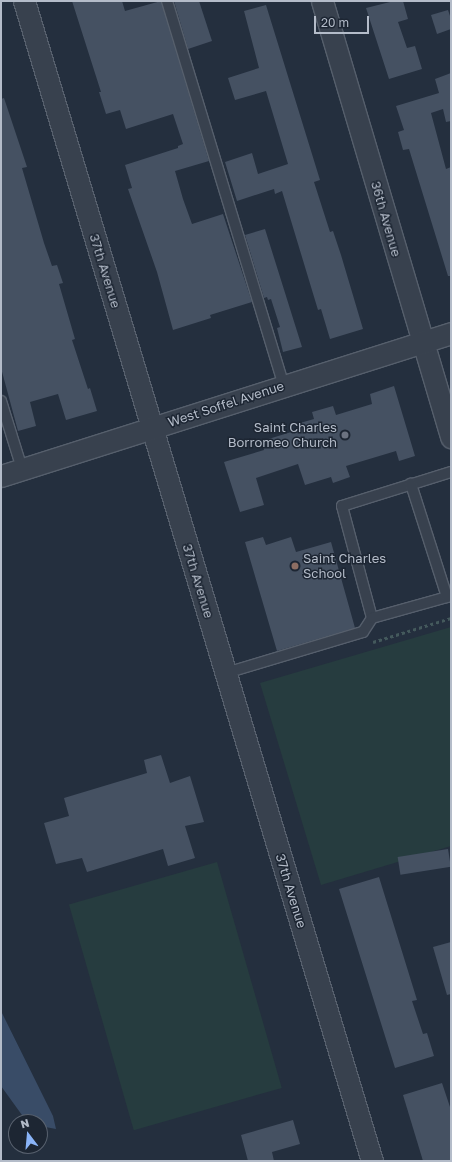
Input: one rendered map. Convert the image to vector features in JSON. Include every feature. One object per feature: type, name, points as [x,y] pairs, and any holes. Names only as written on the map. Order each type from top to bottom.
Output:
[{"type":"street","name":"37th Avenue","points":[[24,1],[372,1161]]},
{"type":"street","name":"36th Avenue","points":[[322,1],[451,437]]},
{"type":"street","name":"West Soffel Avenue","points":[[1,476],[451,333]]},
{"type":"lane","points":[[167,1],[284,386]]},
{"type":"lane","points":[[1,401],[22,469]]},
{"type":"lane","points":[[372,618],[342,506],[451,472]]},
{"type":"lane","points":[[226,673],[363,632],[372,618],[446,597],[411,484]]},
{"type":"green space","points":[[451,627],[451,846],[321,885],[260,683]]},
{"type":"green space","points":[[217,862],[282,1088],[134,1130],[69,904]]},
{"type":"water","points":[[1,1011],[53,1116],[56,1129],[48,1128],[48,1114],[21,1114],[1,1086]]},
{"type":"building","points":[[72,1],[122,1],[125,11],[161,1],[209,161],[175,171],[183,199],[192,224],[223,214],[252,302],[210,315],[211,318],[173,330],[157,272],[128,189],[132,188],[125,165],[178,148],[178,146],[183,144],[173,114],[126,129],[120,110],[106,114],[99,92],[101,92]]},
{"type":"building","points":[[174,1],[199,1],[212,41],[188,49]]},
{"type":"building","points":[[394,1],[403,1],[408,19],[398,22],[407,48],[415,46],[422,69],[389,79],[366,8]]},
{"type":"building","points":[[266,5],[320,180],[314,182],[330,232],[333,231],[341,255],[363,329],[330,339],[321,309],[318,310],[282,191],[275,194],[274,189],[237,201],[225,162],[252,153],[258,174],[288,164],[266,91],[235,100],[228,78],[259,68],[244,11]]},
{"type":"building","points":[[448,10],[451,19],[451,29],[437,34],[431,15]]},
{"type":"building","points":[[451,73],[451,121],[446,122],[443,109],[431,113],[446,169],[451,167],[451,276],[448,276],[409,149],[403,150],[398,132],[404,130],[396,106],[439,93],[435,79]]},
{"type":"building","points":[[4,98],[27,167],[22,168],[44,243],[52,266],[57,265],[63,283],[59,284],[75,339],[72,340],[97,411],[66,420],[58,394],[30,402],[36,426],[18,431],[1,368],[1,99]]},
{"type":"building","points":[[265,229],[302,347],[283,352],[277,328],[280,327],[271,299],[268,300],[267,297],[264,298],[245,235]]},
{"type":"building","name":"Saint Charles Borromeo Church","points":[[394,386],[415,456],[399,461],[396,451],[346,466],[350,477],[333,483],[331,477],[305,485],[298,464],[256,478],[264,505],[240,512],[224,462],[264,450],[262,441],[301,429],[300,423],[314,419],[312,412],[333,406],[336,415],[372,404],[370,394]]},
{"type":"building","points":[[263,537],[266,545],[291,537],[296,552],[331,542],[355,628],[277,651],[245,542]]},
{"type":"building","points":[[161,755],[170,783],[190,776],[204,822],[185,826],[195,858],[168,866],[163,849],[87,872],[82,858],[56,864],[44,823],[69,816],[64,798],[147,773],[144,760]]},
{"type":"building","points":[[448,849],[451,867],[400,875],[398,857]]},
{"type":"building","points":[[379,877],[417,1000],[412,1001],[423,1034],[427,1033],[434,1056],[395,1068],[339,889]]},
{"type":"building","points":[[451,942],[451,994],[447,995],[433,947]]},
{"type":"building","points":[[442,1083],[451,1110],[451,1161],[423,1161],[403,1095]]},
{"type":"building","points":[[293,1120],[300,1144],[272,1152],[274,1161],[248,1161],[241,1135]]},
{"type":"place","name":"Saint Charles Borromeo Church","points":[[345,435]]},
{"type":"place","name":"Saint Charles School","points":[[295,566]]}]
